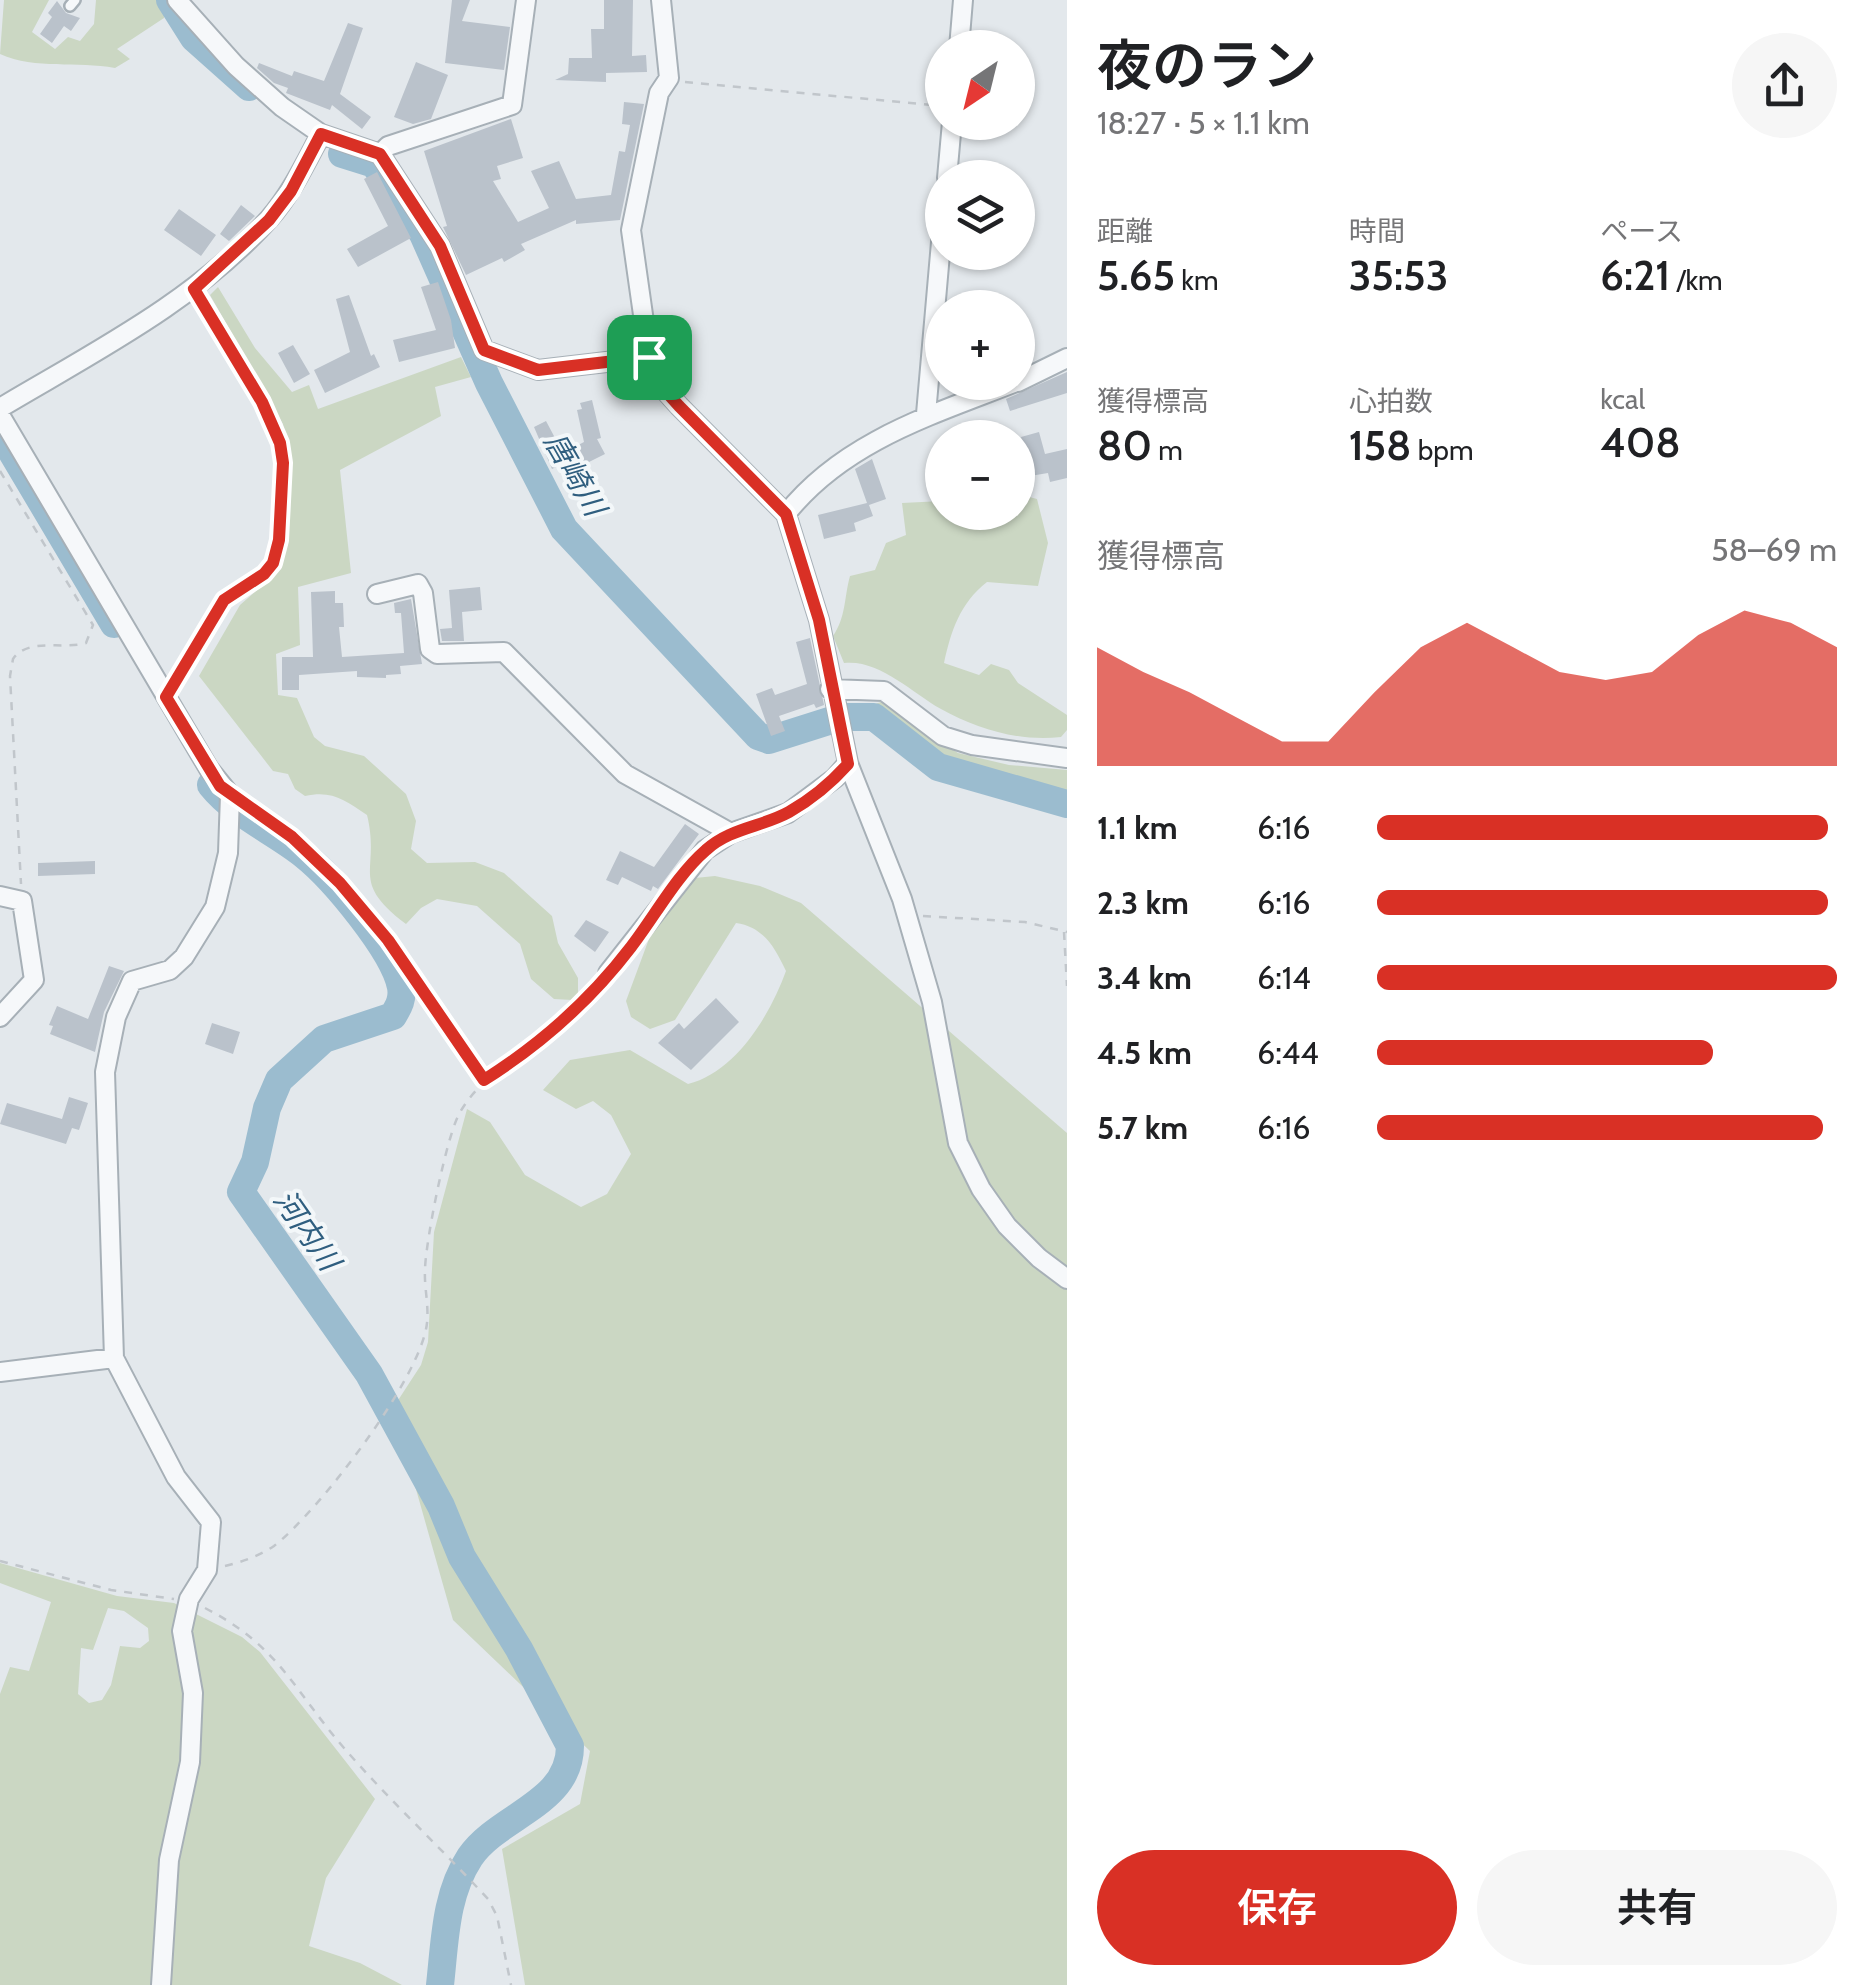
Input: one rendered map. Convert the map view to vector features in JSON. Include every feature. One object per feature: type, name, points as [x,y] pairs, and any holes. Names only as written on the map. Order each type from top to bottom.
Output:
[{"type":"street","points":[[177,0],[236,66],[321,134],[380,154],[440,246],[484,350],[538,370],[649,357]]},
{"type":"street","points":[[380,154],[388,146],[512,105],[526,0]]},
{"type":"street","points":[[660,0],[669,78],[660,93],[631,230],[649,357],[661,386],[786,514],[819,620],[830,690],[848,764],[906,915],[932,1002],[958,1144],[981,1188],[1008,1226],[1039,1258],[1067,1279]]},
{"type":"street","points":[[960,30],[963,0]]},
{"type":"street","points":[[161,1985],[168,1860],[190,1762],[193,1693],[182,1630],[189,1599],[207,1570],[211,1522],[176,1477],[114,1358],[105,1072],[116,1017],[132,981],[170,970],[192,947],[215,907],[224,883],[229,802],[0,412],[194,289],[269,220],[291,191],[321,134]]},
{"type":"street","points":[[926,414],[939,270]]},
{"type":"street","points":[[1035,373],[1067,358]]},
{"type":"street","points":[[786,514],[805,490],[841,459],[926,414],[966,400]]},
{"type":"street","points":[[377,594],[418,584],[423,593],[430,649],[438,654],[504,652],[625,774],[731,833]]},
{"type":"street","points":[[830,690],[884,691],[942,736],[1067,758]]},
{"type":"street","points":[[608,973],[705,850],[731,833],[788,812],[848,764]]},
{"type":"street","points":[[0,896],[22,902],[34,980],[0,1016]]},
{"type":"street","points":[[0,1372],[114,1358]]},
{"type":"path","points":[[669,78],[925,104]]},
{"type":"path","points":[[166,697],[224,600],[264,574],[273,563],[279,540],[283,463],[280,443],[262,402],[194,289]]},
{"type":"path","points":[[0,471],[93,626],[86,643],[73,647],[30,646],[19,651],[14,659],[10,676],[22,902]]},
{"type":"path","points":[[229,802],[292,837],[340,883],[388,940],[484,1080]]},
{"type":"path","points":[[906,915],[1025,922],[1065,932],[1067,986]]},
{"type":"path","points":[[207,1570],[262,1554],[278,1543],[384,1414],[422,1346],[428,1307],[424,1271],[457,1118],[484,1080],[536,1047],[608,973]]},
{"type":"path","points":[[0,1561],[111,1590],[189,1599],[251,1634],[270,1652],[342,1746],[488,1899],[496,1916],[511,1985]]},
{"type":"green space","points":[[4,0],[49,0],[32,32],[55,49],[68,37],[80,41],[94,24],[96,0],[161,0],[165,4],[164,18],[117,49],[130,59],[115,68],[42,64],[0,54]]},
{"type":"green space","points":[[218,287],[255,348],[292,392],[309,385],[318,409],[461,357],[471,377],[435,387],[441,416],[340,470],[351,573],[298,587],[300,645],[276,654],[278,695],[297,698],[314,737],[325,746],[364,756],[406,794],[416,821],[411,849],[427,863],[475,862],[504,873],[552,916],[558,943],[578,978],[578,995],[572,1000],[554,999],[531,979],[520,944],[477,906],[437,899],[421,908],[406,924],[388,909],[372,885],[367,815],[331,795],[305,796],[295,789],[288,774],[273,771],[199,676],[240,605],[281,569],[291,487],[283,424],[210,295]]},
{"type":"green space","points":[[1037,499],[1048,543],[1038,586],[987,582],[958,618],[944,663],[979,675],[991,664],[1009,670],[1018,683],[1067,715],[1067,730],[1061,737],[1015,736],[969,723],[882,671],[844,663],[833,636],[843,614],[850,576],[875,570],[886,543],[906,535],[902,503],[925,502],[925,530],[1035,530]]},
{"type":"green space","points":[[881,702],[958,753],[1009,765],[1067,770],[1067,800],[944,764],[876,714],[875,704]]},
{"type":"green space","points":[[715,876],[760,886],[801,903],[1067,1133],[1067,1985],[525,1985],[502,1849],[580,1804],[590,1751],[453,1620],[393,1408],[421,1365],[428,1342],[434,1232],[467,1109],[490,1122],[525,1175],[581,1207],[607,1194],[631,1154],[611,1115],[593,1101],[576,1109],[543,1090],[570,1060],[630,1050],[688,1084],[705,1078],[736,1055],[761,1023],[786,971],[761,934],[736,923],[675,1020],[650,1029],[631,1017],[626,1001],[653,928],[695,878]]},
{"type":"green space","points":[[0,1563],[117,1596],[174,1603],[242,1637],[260,1652],[375,1799],[326,1878],[309,1946],[360,1963],[402,1985],[0,1985],[0,1694],[10,1667],[29,1671],[51,1602],[0,1583]],"holes":[[[108,1608],[124,1611],[148,1628],[149,1641],[140,1648],[120,1646],[111,1685],[102,1700],[89,1703],[78,1694],[81,1648],[93,1650]]]},
{"type":"building","points":[[452,0],[470,0],[462,21],[510,27],[504,70],[445,63]]},
{"type":"building","points":[[604,0],[633,0],[632,56],[646,55],[647,72],[606,73],[606,82],[555,80],[568,74],[569,58],[592,58],[591,29],[604,29]]},
{"type":"building","points":[[57,1],[66,13],[80,18],[71,31],[64,26],[52,43],[40,34]]},
{"type":"building","points":[[348,23],[363,28],[340,94],[371,117],[362,129],[332,105],[330,110],[286,93],[288,88],[274,83],[257,68],[259,63],[292,76],[294,71],[324,81]]},
{"type":"building","points":[[416,62],[448,75],[431,119],[413,124],[394,117]]},
{"type":"building","points":[[624,102],[644,104],[620,220],[576,224],[576,220],[521,244],[525,250],[504,262],[502,258],[466,275],[443,227],[447,226],[424,151],[511,119],[523,158],[497,166],[501,179],[493,181],[518,222],[549,208],[531,171],[559,161],[576,199],[611,195],[619,151],[625,152],[630,125],[622,124]]},
{"type":"building","points":[[377,172],[411,238],[358,267],[347,249],[388,226],[364,179]]},
{"type":"building","points":[[241,205],[255,216],[229,241],[220,234]]},
{"type":"building","points":[[179,209],[216,235],[201,256],[164,230]]},
{"type":"building","points":[[438,282],[451,320],[455,348],[399,362],[393,340],[436,330],[421,287]]},
{"type":"building","points":[[349,295],[371,356],[374,354],[380,367],[325,393],[314,370],[350,352],[336,299]]},
{"type":"building","points":[[293,345],[310,374],[294,383],[278,353]]},
{"type":"building","points":[[1067,372],[1067,393],[1010,411],[1006,400],[1035,400],[1035,386]]},
{"type":"building","points":[[592,400],[601,438],[597,439],[605,454],[567,473],[562,464],[552,469],[534,427],[546,421],[563,453],[584,442],[577,410],[582,409],[580,403]]},
{"type":"building","points":[[1039,432],[1045,454],[1067,449],[1067,478],[1050,482],[1048,473],[1035,475],[1035,433]]},
{"type":"building","points":[[872,459],[886,499],[869,505],[873,516],[854,523],[856,531],[824,539],[818,515],[867,503],[855,469]]},
{"type":"building","points":[[480,587],[482,610],[462,612],[464,641],[442,641],[440,629],[452,628],[449,590]]},
{"type":"building","points":[[335,591],[335,603],[343,603],[344,627],[339,627],[342,657],[404,653],[401,613],[395,613],[394,603],[411,599],[422,664],[400,666],[401,674],[386,678],[357,677],[357,671],[299,675],[299,690],[282,690],[282,657],[313,657],[311,592]]},
{"type":"building","points":[[810,638],[824,705],[816,708],[814,704],[779,716],[785,731],[771,736],[756,694],[772,688],[775,695],[807,684],[796,642]]},
{"type":"building","points":[[685,824],[699,834],[658,889],[653,886],[651,891],[622,877],[618,885],[606,880],[620,851],[654,867]]},
{"type":"building","points":[[95,861],[95,874],[38,876],[38,863]]},
{"type":"building","points":[[586,920],[609,932],[595,952],[574,936]]},
{"type":"building","points":[[109,966],[124,971],[104,1012],[95,1052],[50,1034],[53,1026],[49,1025],[57,1006],[88,1019]]},
{"type":"building","points":[[716,998],[739,1022],[691,1070],[658,1043],[679,1023],[684,1029]]},
{"type":"building","points":[[212,1023],[240,1032],[233,1054],[205,1044]]},
{"type":"building","points":[[69,1097],[88,1103],[79,1130],[72,1128],[66,1144],[0,1124],[7,1103],[62,1119]]},
{"type":"waterway","name":"唐崎川","points":[[170,0],[194,38],[249,87]]},
{"type":"waterway","name":"唐崎川","points":[[342,154],[374,164],[423,234],[489,383],[564,529],[758,736],[769,740],[832,720]]},
{"type":"waterway","name":"河内川","points":[[0,432],[114,624]]},
{"type":"waterway","name":"唐崎川","points":[[843,717],[874,717],[938,767],[1067,804]]},
{"type":"waterway","name":"河内川","points":[[211,785],[243,814],[304,855],[330,880],[375,935],[396,972],[401,991],[393,1016],[324,1039],[279,1080],[267,1108],[255,1162],[241,1192],[369,1374],[441,1506],[462,1557],[519,1649],[570,1746],[567,1766],[546,1796],[498,1830],[470,1857],[455,1887],[440,1985]]},
{"type":"route","points":[[321,134],[380,154],[440,246],[484,350],[538,370],[649,357],[661,386],[786,514],[819,620],[830,690],[848,764],[788,812],[731,833],[705,850],[628,952],[578,1006],[536,1047],[484,1080],[388,940],[316,857],[220,786],[166,697],[224,600],[264,574],[273,563],[279,540],[283,463],[280,443],[262,402],[194,289],[269,220],[291,191],[321,134]]}]
